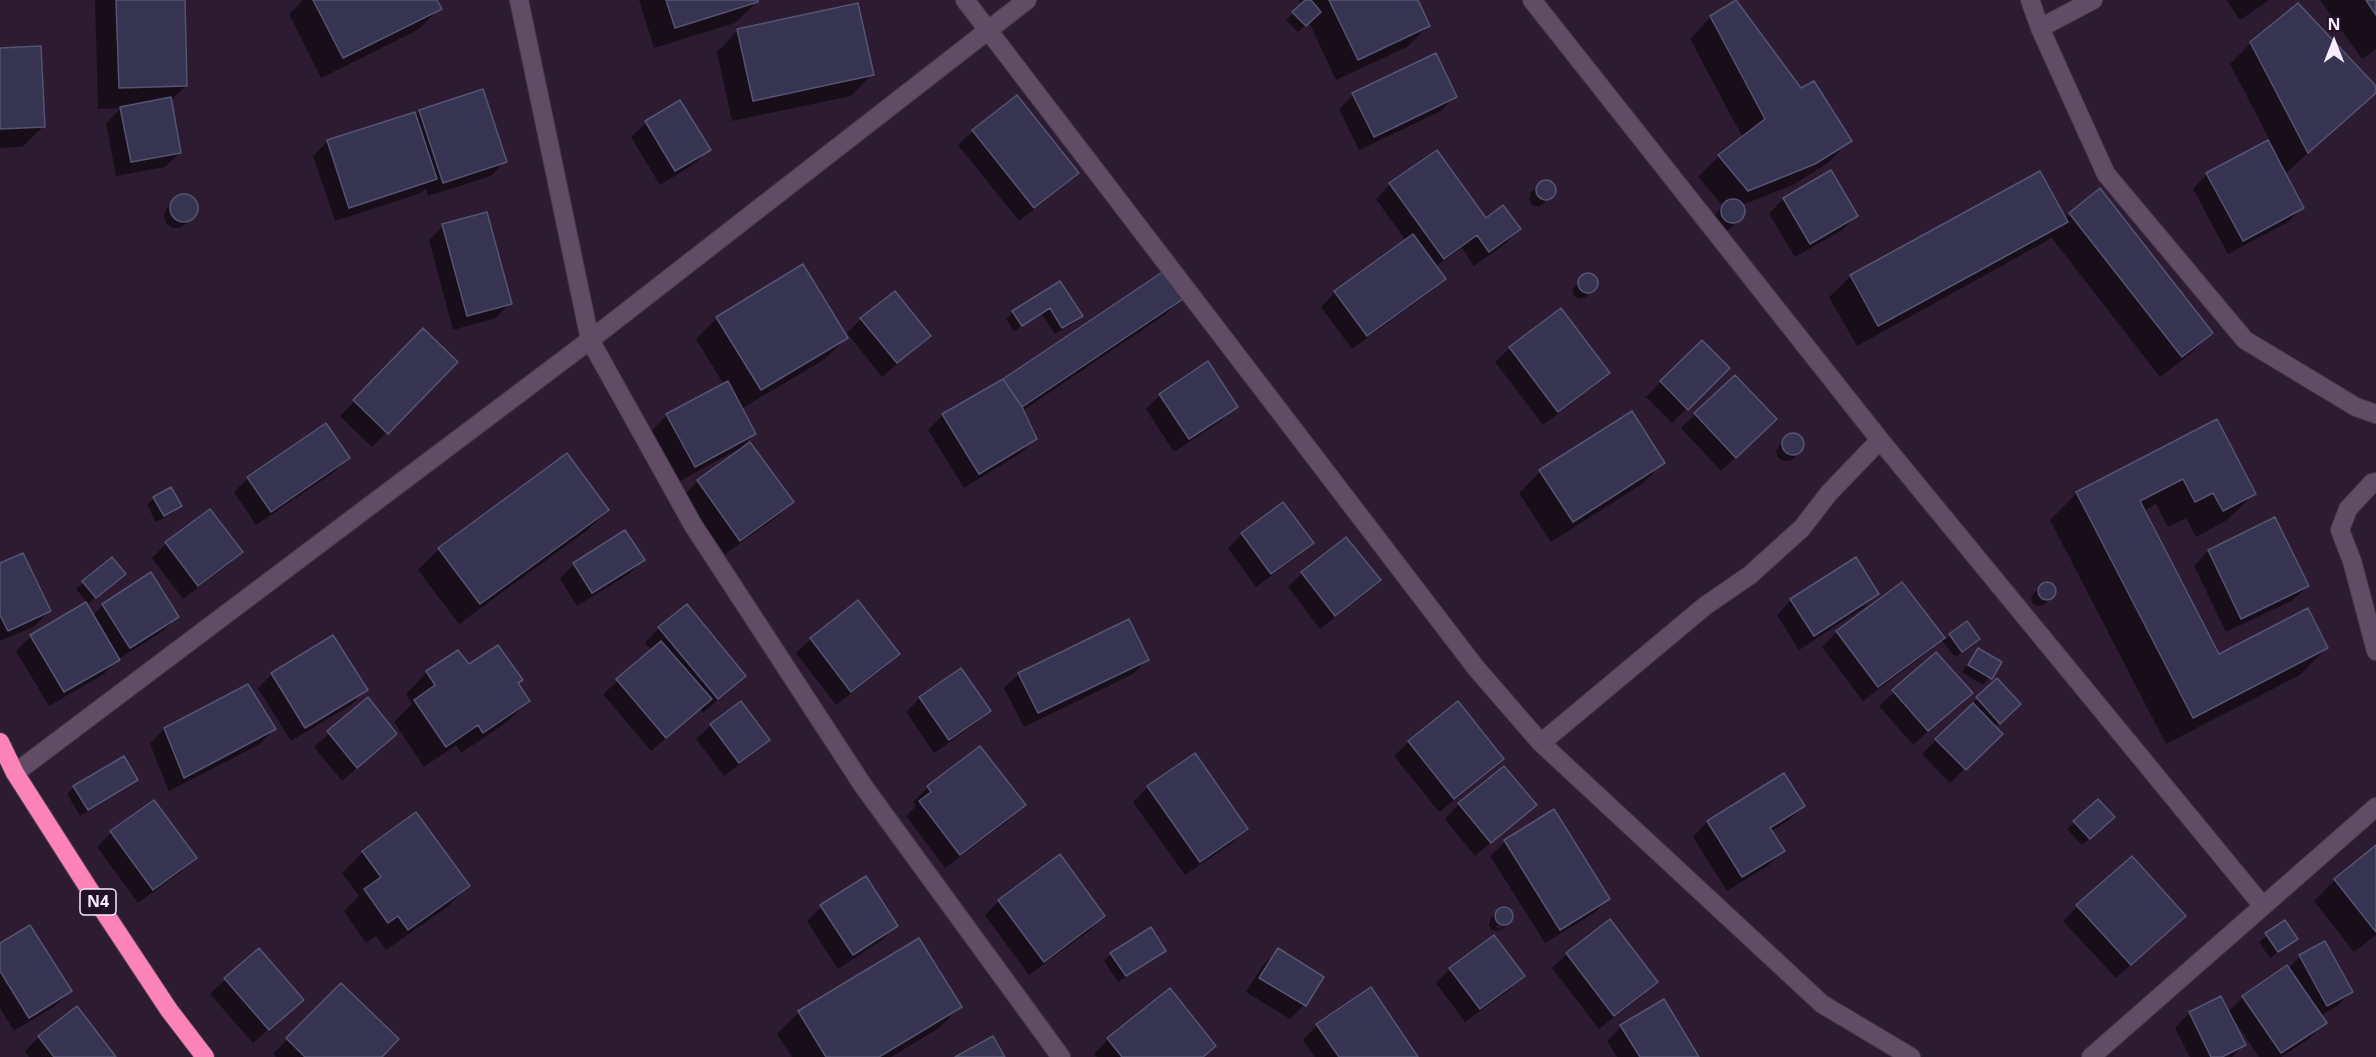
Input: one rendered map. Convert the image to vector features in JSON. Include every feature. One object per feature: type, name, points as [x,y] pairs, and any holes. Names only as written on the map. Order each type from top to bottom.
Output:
[{"type":"highway","name":"N4","points":[[0,742],[15,773],[169,1010],[205,1057]]},
{"type":"street","points":[[519,0],[591,340],[693,525],[858,778],[1061,1057]]},
{"type":"street","points":[[965,0],[1469,658],[1541,743],[1822,1004],[1911,1057]]},
{"type":"street","points":[[15,773],[591,340],[1027,0]]},
{"type":"street","points":[[1532,0],[1880,440],[2262,905]]},
{"type":"street","points":[[2030,0],[2040,28],[2106,174],[2245,340],[2356,407],[2376,414]]},
{"type":"street","points":[[2040,28],[2093,0]]},
{"type":"street","points":[[1541,743],[1705,606],[1750,575],[1785,544],[1802,528],[1829,493],[1880,440]]},
{"type":"street","points":[[2376,482],[2372,483],[2348,509],[2340,530],[2352,561],[2376,651]]},
{"type":"street","points":[[2091,1057],[2376,807]]},
{"type":"building","points":[[116,0],[185,0],[187,86],[119,88]]},
{"type":"building","points":[[313,0],[437,0],[442,9],[343,58]]},
{"type":"building","points":[[666,0],[758,0],[758,2],[675,28]]},
{"type":"building","points":[[1305,0],[1311,0],[1321,12],[1306,26],[1292,12]]},
{"type":"building","points":[[1329,0],[1418,0],[1430,26],[1358,60]]},
{"type":"building","points":[[1736,0],[1801,88],[1814,81],[1852,141],[1815,164],[1748,191],[1718,155],[1765,119],[1710,16]]},
{"type":"building","points":[[2366,0],[2376,0],[2376,15]]},
{"type":"building","points":[[858,3],[874,75],[753,101],[737,29]]},
{"type":"building","points":[[2298,3],[2376,86],[2376,93],[2308,153],[2250,42]]},
{"type":"building","points":[[41,46],[45,127],[0,129],[0,48]]},
{"type":"building","points":[[1436,53],[1457,97],[1374,137],[1352,93]]},
{"type":"building","points":[[483,89],[507,162],[443,183],[419,110]]},
{"type":"building","points":[[1017,95],[1079,173],[1034,208],[972,130]]},
{"type":"building","points":[[171,97],[181,153],[131,162],[120,107]]},
{"type":"building","points":[[680,100],[711,150],[675,171],[645,121]]},
{"type":"building","points":[[415,112],[437,179],[349,208],[327,140]]},
{"type":"building","points":[[2268,140],[2304,208],[2243,241],[2206,173]]},
{"type":"building","points":[[1437,150],[1486,218],[1503,205],[1521,229],[1489,252],[1477,235],[1444,259],[1389,183]]},
{"type":"building","points":[[1831,170],[1858,216],[1810,244],[1783,198]]},
{"type":"building","points":[[2040,171],[2068,222],[1878,326],[1850,275]]},
{"type":"building","points":[[1542,180],[1550,180],[1556,186],[1556,194],[1550,200],[1542,200],[1536,194],[1536,186]]},
{"type":"building","points":[[2100,188],[2213,333],[2182,357],[2069,213]]},
{"type":"building","points":[[184,194],[194,198],[198,208],[194,218],[184,222],[174,218],[170,208],[174,198]]},
{"type":"building","points":[[1733,199],[1742,202],[1745,211],[1742,220],[1733,223],[1724,220],[1721,211],[1724,202]]},
{"type":"building","points":[[487,212],[512,304],[467,316],[442,224]]},
{"type":"building","points":[[1413,234],[1446,279],[1367,336],[1334,291]]},
{"type":"building","points":[[803,264],[848,338],[761,390],[716,317]]},
{"type":"building","points":[[1164,271],[1183,299],[1022,407],[1003,379]]},
{"type":"building","points":[[1588,273],[1595,276],[1598,283],[1595,290],[1588,293],[1581,290],[1578,283],[1581,276]]},
{"type":"building","points":[[1060,281],[1083,316],[1062,328],[1050,308],[1022,326],[1012,311]]},
{"type":"building","points":[[895,291],[931,336],[897,363],[860,318]]},
{"type":"building","points":[[1561,308],[1610,373],[1558,412],[1509,347]]},
{"type":"building","points":[[423,328],[458,362],[388,434],[353,400]]},
{"type":"building","points":[[1702,340],[1730,368],[1688,410],[1660,381]]},
{"type":"building","points":[[1208,361],[1238,407],[1189,439],[1159,394]]},
{"type":"building","points":[[1735,375],[1777,419],[1736,458],[1694,413]]},
{"type":"building","points":[[1003,379],[1022,407],[1037,439],[979,474],[942,414]]},
{"type":"building","points":[[728,381],[756,434],[695,467],[666,414]]},
{"type":"building","points":[[1632,411],[1665,463],[1573,522],[1539,470]]},
{"type":"building","points":[[2217,419],[2256,494],[2223,511],[2213,493],[2195,502],[2183,479],[2140,501],[2219,654],[2308,608],[2328,648],[2193,718],[2076,492]]},
{"type":"building","points":[[326,423],[350,458],[271,512],[247,477]]},
{"type":"building","points":[[1793,433],[1801,436],[1804,444],[1801,452],[1793,455],[1785,452],[1782,444],[1785,436]]},
{"type":"building","points":[[750,442],[794,502],[740,541],[697,480]]},
{"type":"building","points":[[567,453],[609,510],[480,604],[438,548]]},
{"type":"building","points":[[171,487],[182,506],[164,516],[153,497]]},
{"type":"building","points":[[1283,502],[1314,543],[1271,574],[1241,533]]},
{"type":"building","points":[[210,509],[243,552],[198,586],[165,542]]},
{"type":"building","points":[[2275,517],[2309,586],[2241,619],[2208,550]]},
{"type":"building","points":[[625,530],[645,560],[592,593],[573,563]]},
{"type":"building","points":[[1346,537],[1381,580],[1335,616],[1301,572]]},
{"type":"building","points":[[23,553],[51,611],[8,631],[0,615],[0,563]]},
{"type":"building","points":[[112,557],[126,574],[96,598],[82,581]]},
{"type":"building","points":[[1856,557],[1879,594],[1814,636],[1790,599]]},
{"type":"building","points":[[151,572],[179,617],[130,648],[102,604]]},
{"type":"building","points":[[1902,582],[1945,638],[1878,687],[1836,631]]},
{"type":"building","points":[[2043,582],[2051,582],[2056,587],[2054,598],[2043,600],[2038,595],[2038,587]]},
{"type":"building","points":[[858,600],[900,654],[851,692],[810,638]]},
{"type":"building","points":[[86,602],[120,660],[64,692],[30,635]]},
{"type":"building","points":[[687,604],[746,676],[718,699],[658,627]]},
{"type":"building","points":[[1129,619],[1149,660],[1038,713],[1018,673]]},
{"type":"building","points":[[1967,621],[1980,639],[1962,652],[1949,634]]},
{"type":"building","points":[[333,635],[368,690],[305,728],[271,673]]},
{"type":"building","points":[[661,641],[712,699],[666,738],[616,679]]},
{"type":"building","points":[[498,645],[523,680],[518,683],[530,701],[483,733],[478,725],[446,747],[414,700],[435,685],[426,671],[458,650],[469,664]]},
{"type":"building","points":[[1978,648],[2002,662],[1992,679],[1968,665]]},
{"type":"building","points":[[1936,652],[1973,693],[1928,731],[1892,690]]},
{"type":"building","points":[[961,668],[991,711],[949,740],[919,697]]},
{"type":"building","points":[[1997,678],[2021,704],[2000,724],[1976,697]]},
{"type":"building","points":[[248,684],[276,729],[184,778],[164,728]]},
{"type":"building","points":[[368,697],[397,734],[357,768],[327,731]]},
{"type":"building","points":[[741,701],[770,740],[739,763],[710,724]]},
{"type":"building","points":[[1458,701],[1504,759],[1454,799],[1408,741]]},
{"type":"building","points":[[1973,703],[2003,734],[1966,770],[1935,739]]},
{"type":"building","points":[[980,746],[1026,805],[960,855],[919,801],[931,792],[927,786]]},
{"type":"building","points":[[1195,753],[1248,829],[1200,862],[1147,786]]},
{"type":"building","points":[[124,756],[138,780],[88,810],[73,786]]},
{"type":"building","points":[[1504,766],[1537,805],[1491,843],[1458,803]]},
{"type":"building","points":[[1784,773],[1805,806],[1770,828],[1785,851],[1742,877],[1707,821]]},
{"type":"building","points":[[2098,799],[2115,817],[2090,839],[2073,821]]},
{"type":"building","points":[[154,800],[197,858],[153,890],[110,831]]},
{"type":"building","points":[[1554,809],[1610,899],[1560,930],[1504,840]]},
{"type":"building","points":[[416,812],[470,886],[408,930],[398,916],[388,923],[364,889],[381,877],[362,851]]},
{"type":"building","points":[[2376,845],[2376,932],[2334,879]]},
{"type":"building","points":[[1060,854],[1105,916],[1044,962],[998,900]]},
{"type":"building","points":[[2132,856],[2186,916],[2131,965],[2076,905]]},
{"type":"building","points":[[866,876],[898,926],[853,955],[820,905]]},
{"type":"building","points":[[1504,907],[1510,910],[1513,916],[1510,922],[1504,925],[1498,922],[1495,916],[1498,910]]},
{"type":"building","points":[[1610,919],[1658,982],[1614,1016],[1566,953]]},
{"type":"building","points":[[2285,920],[2298,939],[2278,952],[2265,933]]},
{"type":"building","points":[[30,925],[72,991],[29,1018],[0,971],[0,943]]},
{"type":"building","points":[[1151,927],[1166,951],[1126,976],[1110,953]]},
{"type":"building","points":[[1494,935],[1525,976],[1480,1009],[1449,968]]},
{"type":"building","points":[[919,938],[962,1007],[879,1057],[826,1057],[798,1011]]},
{"type":"building","points":[[2325,941],[2353,992],[2327,1006],[2299,955]]},
{"type":"building","points":[[259,948],[304,1000],[269,1030],[224,978]]},
{"type":"building","points":[[1278,948],[1324,977],[1306,1006],[1259,978]]},
{"type":"building","points":[[2287,965],[2327,1023],[2281,1053],[2242,996]]},
{"type":"building","points":[[341,983],[399,1039],[382,1057],[305,1057],[286,1038]]},
{"type":"building","points":[[1371,987],[1418,1057],[1339,1057],[1316,1024]]},
{"type":"building","points":[[1170,988],[1216,1046],[1203,1057],[1122,1057],[1107,1038]]},
{"type":"building","points":[[2221,996],[2246,1045],[2222,1057],[2211,1057],[2189,1012]]},
{"type":"building","points":[[1664,999],[1699,1057],[1640,1057],[1620,1025]]},
{"type":"building","points":[[77,1006],[116,1057],[54,1057],[38,1036]]},
{"type":"building","points":[[993,1036],[1005,1057],[955,1057]]}]
